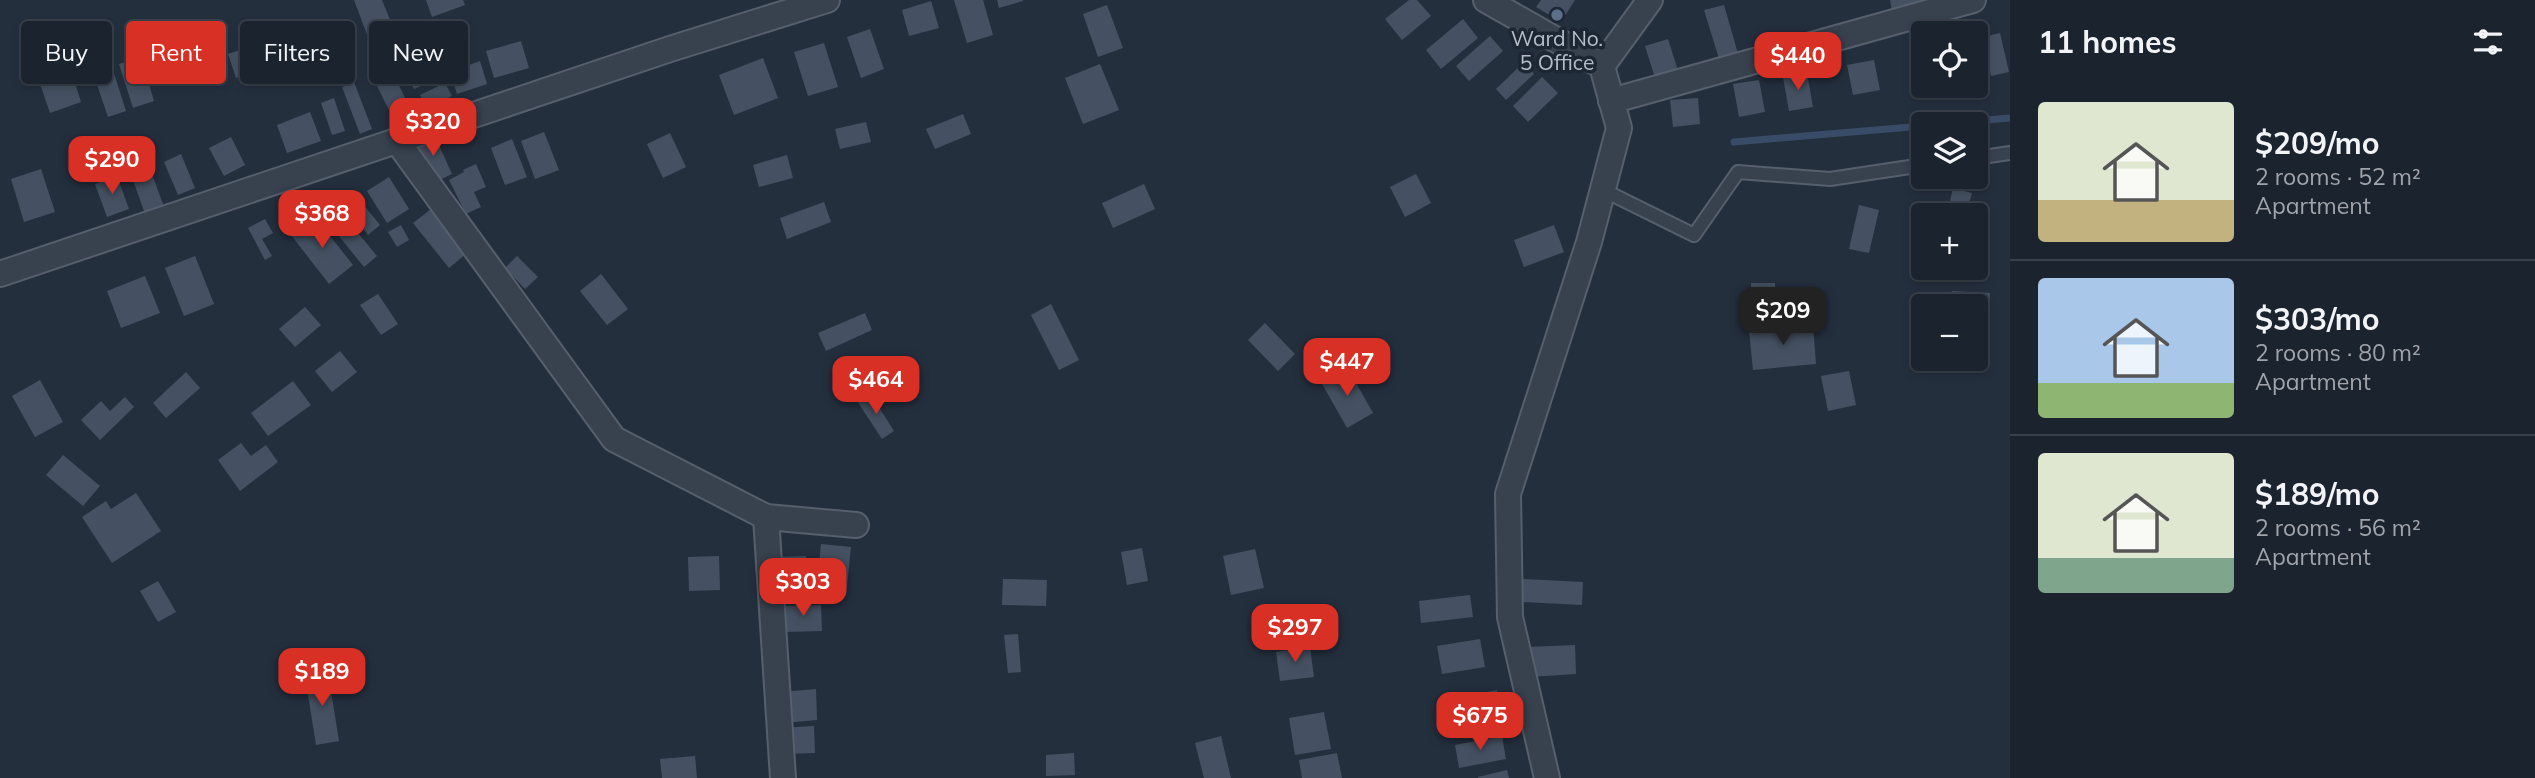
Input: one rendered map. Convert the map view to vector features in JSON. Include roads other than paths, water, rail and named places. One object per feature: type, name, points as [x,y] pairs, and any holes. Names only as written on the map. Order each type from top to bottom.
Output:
[{"type":"street","points":[[0,274],[670,49],[827,0]]},
{"type":"street","points":[[1486,0],[1602,66],[1619,128],[1589,242],[1508,494],[1510,617],[1547,778]]},
{"type":"street","points":[[1602,66],[1650,0]]},
{"type":"street","points":[[1611,101],[1973,0]]},
{"type":"street","points":[[397,141],[614,439],[766,517],[856,525]]},
{"type":"street","points":[[766,517],[783,778]]},
{"type":"lane","points":[[1988,156],[2010,153]]},
{"type":"lane","points":[[1603,190],[1694,235],[1738,172],[1830,179],[1911,167]]},
{"type":"waterway","points":[[1988,120],[2010,118]]},
{"type":"waterway","points":[[1734,142],[1911,127]]},
{"type":"place","name":"Ward No. 5 Office","points":[[1557,15]]}]
